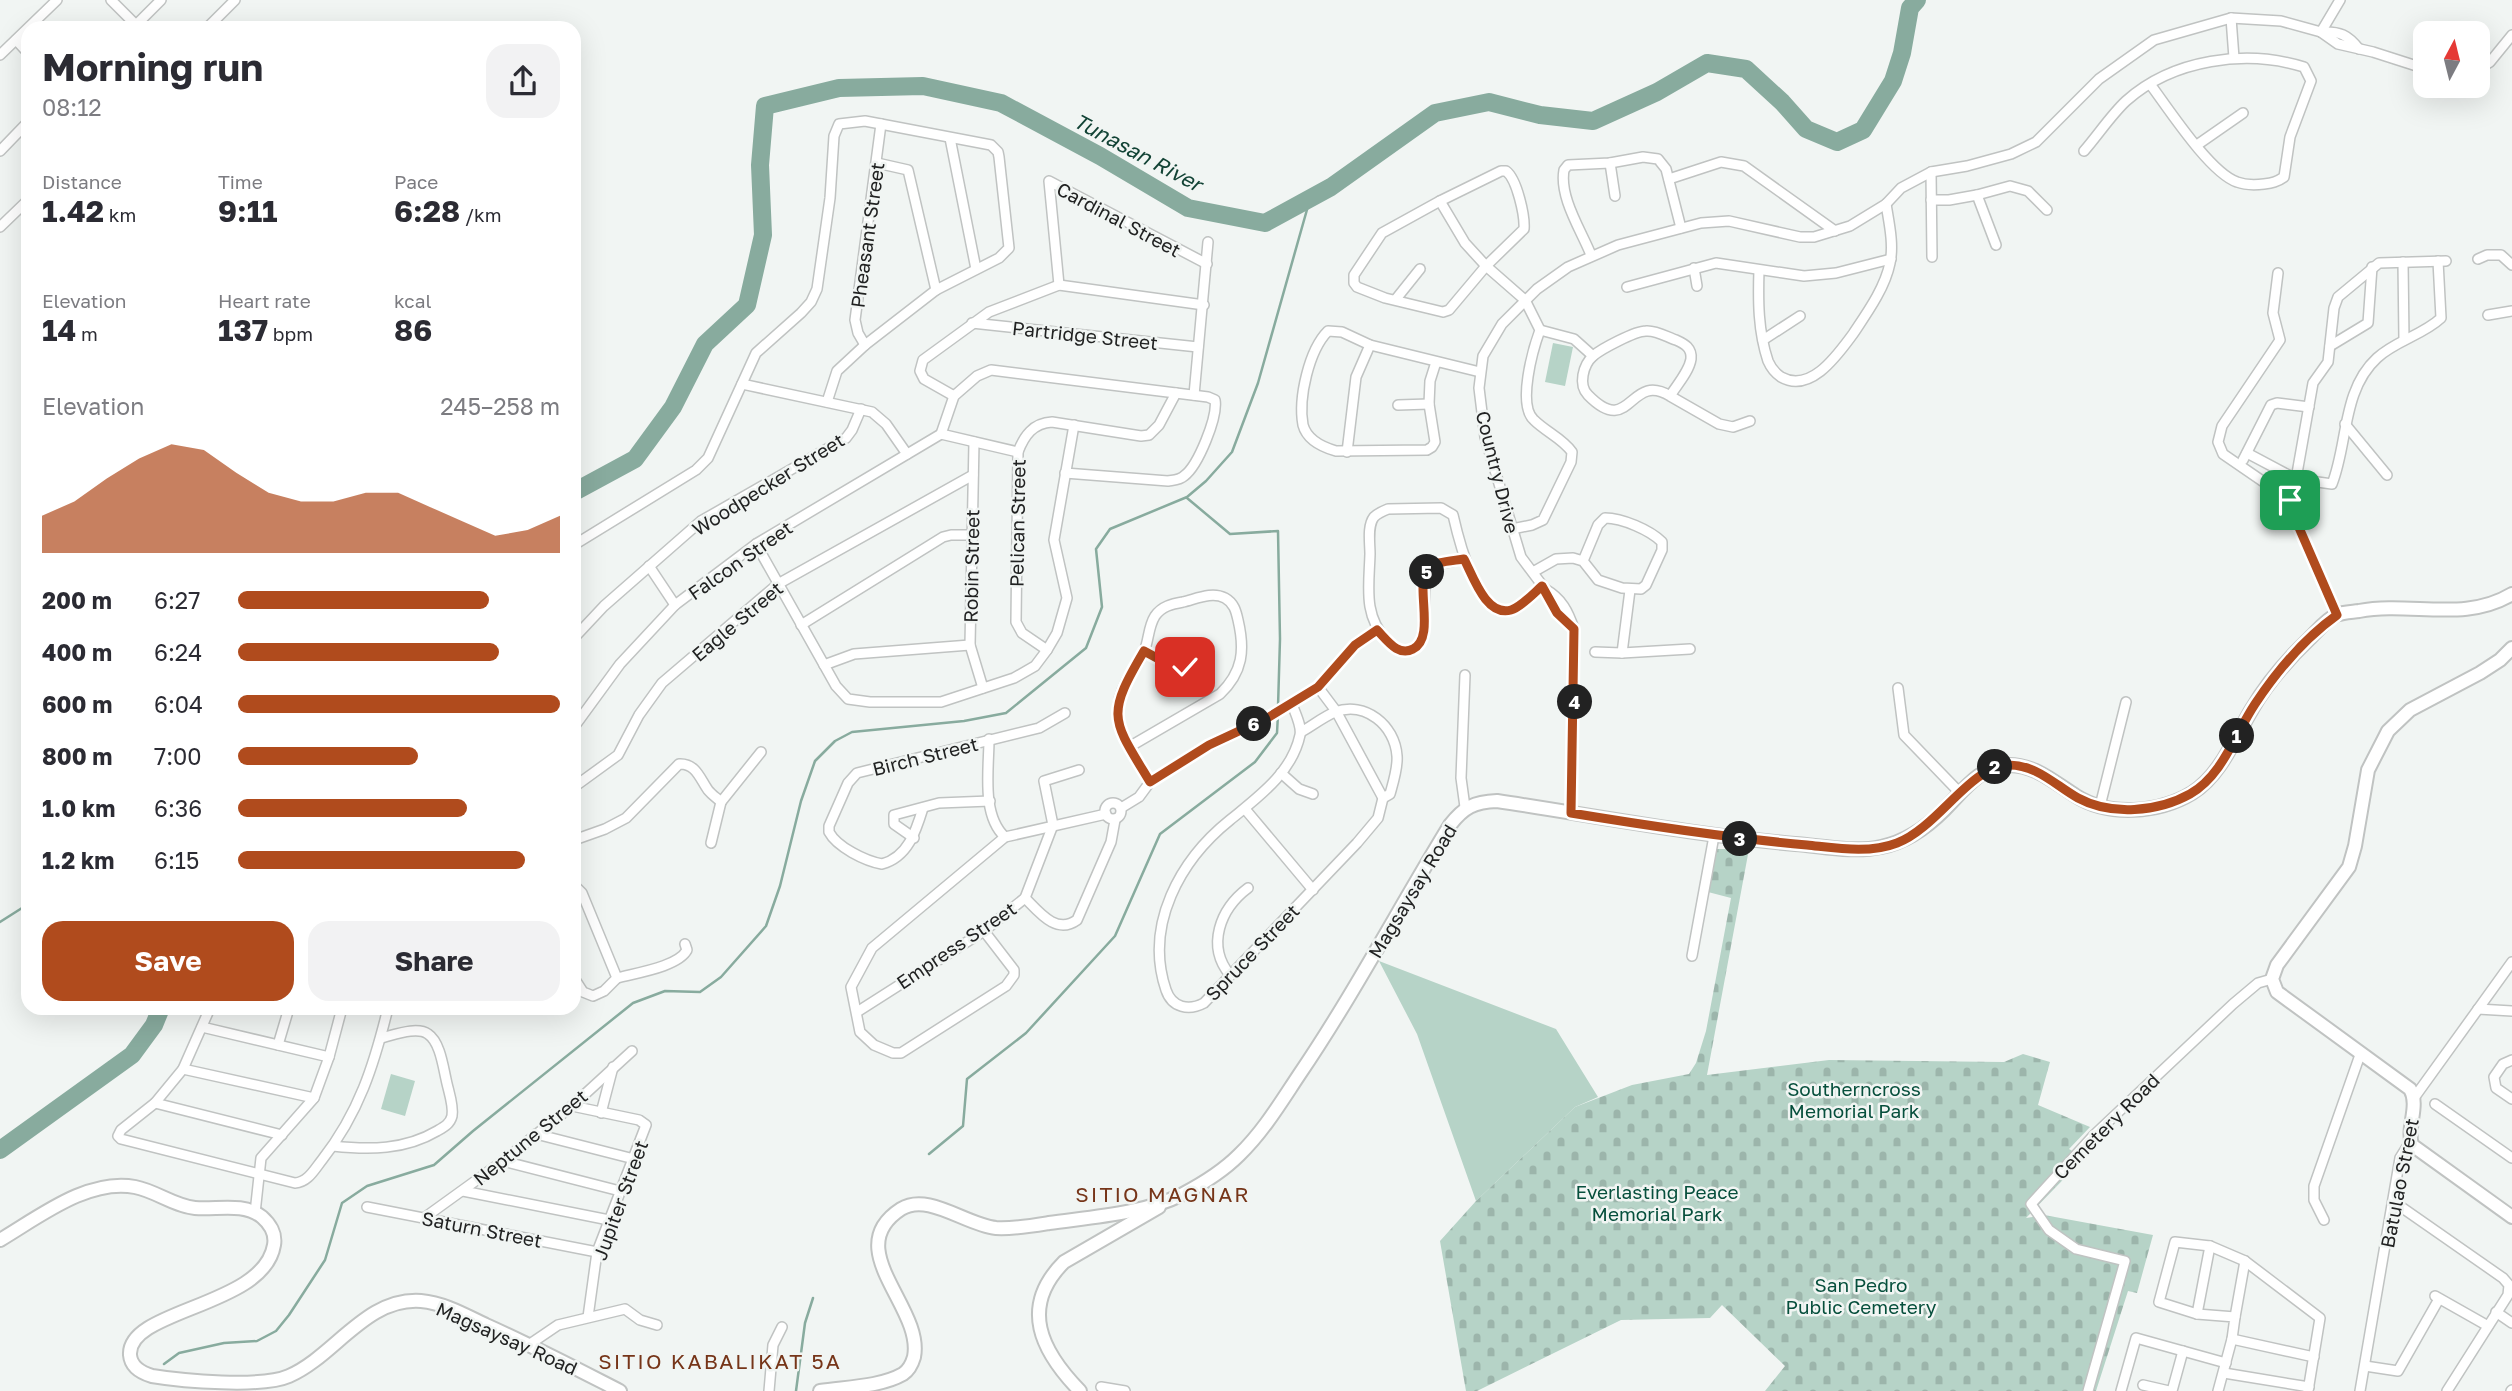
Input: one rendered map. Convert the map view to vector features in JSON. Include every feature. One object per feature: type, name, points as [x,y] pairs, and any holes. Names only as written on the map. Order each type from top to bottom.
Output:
[{"type":"main road","points":[[2337,615],[2377,608],[2470,609],[2492,604],[2512,594]]},
{"type":"main road","name":"Magsaysay Road","points":[[820,1391],[879,1381],[903,1374],[910,1367],[916,1342],[911,1324],[878,1257],[883,1227],[903,1208],[912,1204],[928,1204],[980,1225],[1016,1228],[1142,1208],[1171,1199],[1237,1158],[1254,1139],[1307,1063],[1357,985],[1450,825],[1465,807],[1474,803],[1497,801],[1714,836],[1851,849],[1878,848],[1896,844],[1911,836],[1936,818],[1986,771],[2007,765],[2040,773],[2079,798],[2100,806],[2128,810],[2160,805],[2201,787],[2226,755],[2252,709],[2270,684],[2294,654],[2337,615]]},
{"type":"main road","points":[[2414,1098],[2406,1084],[2277,992],[2272,979],[2277,965],[2349,867],[2368,769],[2388,732],[2410,710],[2480,673],[2512,648]]},
{"type":"main road","name":"Batulao Street","points":[[2410,1142],[2414,1098]]},
{"type":"main road","points":[[2410,1142],[2420,1152],[2512,1217]]},
{"type":"main road","points":[[0,1240],[72,1199],[111,1186],[139,1188],[189,1208],[235,1208],[255,1213]]},
{"type":"main road","points":[[1080,1391],[1063,1373],[1043,1338],[1038,1310],[1046,1282],[1064,1262],[1171,1199]]},
{"type":"main road","name":"Magsaysay Road","points":[[255,1213],[274,1233],[274,1248],[268,1261],[247,1282],[230,1292],[147,1328],[131,1346],[130,1353],[131,1360],[141,1372],[164,1378],[215,1381],[286,1378],[319,1358],[378,1311],[406,1302],[419,1301],[452,1309],[620,1391]]},
{"type":"street","points":[[35,21],[57,0]]},
{"type":"street","points":[[111,0],[132,21]]},
{"type":"street","points":[[142,21],[161,0]]},
{"type":"street","points":[[214,21],[236,0]]},
{"type":"street","points":[[2340,0],[2321,32],[2342,33],[2359,49],[2413,65]]},
{"type":"street","points":[[2231,18],[2234,58]]},
{"type":"street","name":"Country Drive","points":[[1571,813],[1574,629],[1557,596],[1544,587],[1521,558],[1485,437],[1479,396],[1483,356],[1502,324],[1525,300],[1549,280],[1591,255],[1681,228],[1730,221],[1800,237],[1814,237],[1850,226],[1886,204],[1901,188],[1931,172],[2011,154],[2036,142],[2099,79],[2154,40],[2231,18],[2281,21],[2321,32],[2338,44],[2359,49]]},
{"type":"street","points":[[0,55],[21,35]]},
{"type":"street","points":[[2490,62],[2512,35]]},
{"type":"street","points":[[16,40],[21,45]]},
{"type":"street","points":[[2084,151],[2126,101],[2150,84],[2190,68],[2234,58],[2266,59],[2304,67],[2311,76],[2311,85],[2290,137],[2286,172],[2280,180],[2257,184],[2236,182],[2220,172],[2150,84]]},
{"type":"street","points":[[2197,145],[2243,113]]},
{"type":"street","points":[[581,541],[696,470],[708,458],[756,353],[811,302],[817,289],[830,198],[834,136],[839,124],[864,121],[991,145],[998,152],[1009,248],[999,258],[936,290],[864,345],[837,372],[827,402]]},
{"type":"street","name":"Pheasant Street","points":[[864,345],[855,320],[881,124]]},
{"type":"street","points":[[0,151],[21,129]]},
{"type":"street","points":[[950,138],[976,269]]},
{"type":"street","points":[[1591,255],[1563,182],[1564,170],[1574,164],[1610,163],[1643,157],[1658,159],[1666,169],[1681,228]]},
{"type":"street","points":[[1669,179],[1721,162],[1744,166],[1835,231]]},
{"type":"street","points":[[877,163],[908,170],[936,290]]},
{"type":"street","points":[[1610,163],[1615,196]]},
{"type":"street","points":[[1501,171],[1510,174],[1524,219],[1524,229],[1486,266],[1456,305],[1443,312],[1354,284],[1354,275],[1382,233],[1501,171]]},
{"type":"street","points":[[1931,172],[1932,257]]},
{"type":"street","name":"Cardinal Street","points":[[1059,285],[1049,181],[1207,264]]},
{"type":"street","points":[[1931,200],[1949,200],[2010,186],[2028,191],[2047,210]]},
{"type":"street","points":[[1977,195],[1996,245]]},
{"type":"street","points":[[1440,201],[1465,243],[1486,266],[1525,300],[1540,330],[1532,354],[1526,397],[1528,413],[1572,452],[1543,520],[1532,526],[1512,529]]},
{"type":"street","points":[[1759,270],[1759,322],[1769,362],[1775,373],[1788,381],[1814,376],[1845,345],[1887,276],[1891,259],[1886,204]]},
{"type":"street","points":[[0,227],[21,207]]},
{"type":"street","points":[[1194,395],[1208,242]]},
{"type":"street","points":[[2478,258],[2501,256],[2512,265]]},
{"type":"street","points":[[1627,287],[1716,263],[1804,276],[1891,259]]},
{"type":"street","points":[[2309,407],[2271,405],[2245,456],[2296,479],[2333,484],[2345,424],[2354,397],[2368,369],[2386,351],[2441,318],[2442,261],[2385,262],[2372,267],[2338,297],[2334,308],[2326,367],[2313,383],[2309,407],[2296,479],[2290,500],[2290,507],[2337,615]]},
{"type":"street","points":[[2403,262],[2404,340]]},
{"type":"street","points":[[2330,346],[2368,323],[2372,267]]},
{"type":"street","points":[[1694,268],[1698,286]]},
{"type":"street","points":[[1395,299],[1420,269]]},
{"type":"street","points":[[2278,273],[2273,313],[2280,336],[2278,344],[2222,426],[2218,442],[2223,454],[2290,500]]},
{"type":"street","points":[[954,396],[924,379],[920,371],[923,360],[989,312],[1059,285],[1204,305]]},
{"type":"street","points":[[2488,315],[2512,311]]},
{"type":"street","points":[[1763,340],[1800,316]]},
{"type":"street","name":"Partridge Street","points":[[972,323],[1198,347]]},
{"type":"street","points":[[1540,330],[1574,339],[1592,356]]},
{"type":"street","points":[[1436,362],[1430,381],[1429,404],[1436,436],[1433,447],[1419,451],[1346,452],[1321,447],[1303,426],[1303,393],[1307,373],[1320,339],[1328,331],[1342,332],[1370,345],[1480,372]]},
{"type":"street","points":[[1670,396],[1690,363],[1690,350],[1685,344],[1654,332],[1644,331],[1592,356],[1583,374],[1583,387],[1587,394],[1608,410],[1615,412],[1622,411],[1642,393],[1651,389],[1661,391],[1719,424],[1734,427],[1750,421]]},
{"type":"street","points":[[1346,452],[1356,377],[1370,345]]},
{"type":"street","points":[[1018,452],[941,434],[954,396],[977,376],[991,370],[1194,395],[1215,400],[1216,407],[1205,443],[1182,478],[1168,481],[1065,473]]},
{"type":"street","points":[[741,384],[861,409],[880,417],[907,454]]},
{"type":"street","name":"Pelican Street","points":[[1047,650],[1022,633],[1016,622],[1018,452],[1027,435],[1042,423],[1149,435],[1176,393]]},
{"type":"street","points":[[1398,405],[1429,404]]},
{"type":"street","name":"Woodpecker Street","points":[[581,630],[600,610],[701,521],[846,438],[861,409]]},
{"type":"street","points":[[2345,424],[2386,475]]},
{"type":"street","points":[[756,544],[824,665],[848,699],[870,702],[941,702],[1014,678],[1035,666],[1047,650],[1057,633],[1067,598],[1054,540],[1074,425]]},
{"type":"street","name":"Falcon Street","points":[[581,717],[620,664],[675,605],[756,544],[941,434]]},
{"type":"street","name":"Robin Street","points":[[974,442],[970,645],[983,688]]},
{"type":"street","name":"Eagle Street","points":[[581,782],[618,755],[639,715],[662,683],[778,584],[973,475]]},
{"type":"street","points":[[1464,559],[1434,565],[1428,570],[1424,583],[1422,639],[1417,647],[1400,651],[1377,630],[1369,600],[1371,524],[1380,512],[1412,508],[1447,510],[1453,515],[1464,559],[1492,606],[1513,610],[1544,587]]},
{"type":"street","points":[[1532,572],[1564,557],[1583,561],[1598,580],[1630,590],[1641,589],[1662,550],[1662,542],[1655,536],[1616,519],[1605,518],[1598,525],[1583,561]]},
{"type":"street","points":[[801,625],[943,537],[972,535]]},
{"type":"street","points":[[649,566],[675,605]]},
{"type":"street","points":[[1622,653],[1630,590]]},
{"type":"street","points":[[1129,747],[1220,694],[1229,686],[1243,646],[1235,610],[1225,598],[1211,595],[1167,606],[1153,618],[1144,651],[1123,686],[1118,700],[1118,724],[1129,747],[1150,782]]},
{"type":"street","points":[[1121,808],[1139,797],[1150,782],[1209,745],[1269,717],[1318,687],[1355,645],[1377,630]]},
{"type":"street","points":[[824,665],[854,654],[970,645]]},
{"type":"street","points":[[1595,652],[1690,649]]},
{"type":"street","points":[[1144,651],[1177,667],[1185,667],[1191,662]]},
{"type":"street","points":[[1465,675],[1461,778],[1465,807]]},
{"type":"street","points":[[1318,687],[1336,712],[1383,798]]},
{"type":"street","points":[[1898,688],[1905,735],[1960,793]]},
{"type":"street","points":[[2100,806],[2126,702]]},
{"type":"street","points":[[1288,706],[1301,732],[1336,712]]},
{"type":"street","name":"Spruce Street","points":[[1301,732],[1294,752],[1277,780],[1205,844],[1185,869],[1168,899],[1161,928],[1161,972],[1170,999],[1181,1007],[1194,1008],[1204,1003],[1378,818],[1383,798],[1390,794],[1397,756],[1391,732],[1371,713],[1356,710],[1336,712]]},
{"type":"street","name":"Birch Street","points":[[914,838],[895,858],[881,864],[865,859],[831,837],[828,826],[852,777],[857,773],[922,755],[1039,728],[1065,713]]},
{"type":"street","points":[[989,739],[990,801],[996,826],[1005,837]]},
{"type":"street","points":[[711,843],[721,802],[761,752]]},
{"type":"street","points":[[581,838],[626,818],[679,764],[687,764],[693,768],[700,775],[705,787],[721,802]]},
{"type":"street","points":[[1053,825],[1044,781],[1079,770]]},
{"type":"street","points":[[1281,773],[1299,789],[1313,794]]},
{"type":"street","points":[[923,808],[914,838],[899,829],[892,819],[898,813],[939,803],[990,801]]},
{"type":"street","points":[[1025,898],[1048,921],[1070,925],[1077,920],[1111,842],[1115,820],[1121,816],[1121,808],[1116,803],[1109,804],[1105,814]]},
{"type":"street","points":[[1245,809],[1313,890]]},
{"type":"street","points":[[984,931],[1014,970],[1011,981],[901,1053],[893,1053],[874,1045],[860,1032],[852,984],[872,948],[1005,837],[1105,814],[1115,820]]},
{"type":"street","name":"Empress Street","points":[[857,1012],[984,931],[1025,898],[1053,825]]},
{"type":"street","points":[[1692,956],[1714,836]]},
{"type":"street","points":[[1230,975],[1219,958],[1218,935],[1229,906],[1248,888]]},
{"type":"street","points":[[581,893],[617,978]]},
{"type":"street","points":[[581,990],[593,996],[604,991],[617,978],[676,962],[687,950],[685,944]]},
{"type":"street","name":"Batulao Street","points":[[2414,1098],[2512,962]]},
{"type":"street","name":"Cemetery Road","points":[[2088,1391],[2125,1262],[2076,1249],[2049,1230],[2031,1204],[2094,1135],[2233,1004],[2258,983],[2272,979]]},
{"type":"street","points":[[2478,1009],[2512,1011]]},
{"type":"street","points":[[207,1015],[183,1069],[155,1103],[118,1133],[121,1139],[299,1183],[307,1178],[333,1146],[357,1106],[386,1015]]},
{"type":"street","points":[[278,1045],[287,1015]]},
{"type":"street","points":[[255,1213],[261,1158],[314,1098],[340,1015]]},
{"type":"street","points":[[202,1027],[329,1057]]},
{"type":"street","points":[[333,1146],[357,1149],[408,1145],[446,1126],[451,1120],[452,1106],[442,1062],[433,1039],[427,1033],[418,1031],[381,1038]]},
{"type":"street","name":"Neptune Street","points":[[424,1218],[503,1161],[572,1106],[632,1051]]},
{"type":"street","points":[[2324,1220],[2314,1200],[2314,1186],[2361,1052]]},
{"type":"street","points":[[2512,1060],[2503,1064],[2494,1077],[2496,1088],[2512,1099]]},
{"type":"street","points":[[572,1106],[601,1112],[613,1067]]},
{"type":"street","points":[[183,1069],[314,1098]]},
{"type":"street","points":[[155,1103],[282,1135]]},
{"type":"street","points":[[2435,1104],[2512,1158]]},
{"type":"street","name":"Jupiter Street","points":[[588,1317],[597,1252],[646,1125],[639,1120],[601,1112]]},
{"type":"street","points":[[536,1134],[634,1159]]},
{"type":"street","name":"Batulao Street","points":[[2360,1391],[2400,1158],[2410,1142]]},
{"type":"street","points":[[503,1161],[620,1191]]},
{"type":"street","points":[[463,1191],[609,1220]]},
{"type":"street","points":[[2394,1202],[2503,1278],[2508,1285],[2508,1295],[2447,1391]]},
{"type":"street","name":"Saturn Street","points":[[367,1207],[597,1252]]},
{"type":"street","points":[[2121,1391],[2136,1338],[2183,1351],[2225,1368],[2309,1389],[2320,1318],[2245,1261],[2210,1247],[2175,1242],[2159,1302],[2197,1314],[2235,1317]]},
{"type":"street","points":[[2197,1314],[2210,1247]]},
{"type":"street","points":[[2218,1391],[2232,1339],[2245,1261]]},
{"type":"street","points":[[2365,1366],[2398,1371],[2437,1298],[2488,1326]]},
{"type":"street","points":[[530,1345],[558,1325],[627,1309],[640,1320],[657,1325]]},
{"type":"street","points":[[2496,1312],[2512,1323]]},
{"type":"street","points":[[769,1391],[773,1345],[782,1326]]},
{"type":"street","points":[[2232,1339],[2314,1357]]},
{"type":"street","points":[[2143,1385],[2171,1391],[2183,1351]]},
{"type":"street","points":[[1101,1387],[1125,1391]]},
{"type":"green space","points":[[1553,343],[1573,347],[1565,386],[1545,382]]},
{"type":"green space","points":[[1716,849],[1749,849],[1707,1075],[1829,1060],[2004,1062],[2023,1054],[2050,1062],[2038,1105],[2090,1127],[2069,1149],[2084,1158],[2026,1218],[2044,1215],[2153,1235],[2137,1293],[2128,1291],[2096,1391],[1765,1391],[1785,1366],[1722,1305],[1710,1318],[1621,1320],[1477,1391],[1466,1391],[1440,1241],[1476,1201],[1575,1107],[1632,1085],[1689,1074],[1696,1063],[1706,1031],[1731,898],[1708,892]]},
{"type":"green space","points":[[1379,961],[1556,1029],[1598,1097],[1575,1107],[1476,1201],[1417,1034]]},
{"type":"green space","points":[[391,1074],[415,1081],[405,1116],[381,1109]]},
{"type":"waterway","name":"Tunasan River","points":[[581,488],[635,459],[673,407],[705,344],[747,305],[763,235],[760,165],[765,106],[839,88],[923,86],[1001,103],[1100,156],[1188,208],[1265,223],[1331,187],[1435,113],[1489,102],[1540,115],[1593,121],[1657,92],[1707,63],[1746,69],[1782,102],[1806,129],[1837,142],[1863,130],[1893,81],[1902,53],[1910,8],[1917,0]]},
{"type":"waterway","points":[[164,1364],[179,1353],[224,1343],[257,1341],[276,1331],[325,1260],[342,1203],[367,1186],[434,1165],[633,1003],[665,991],[700,992],[721,977],[766,926],[815,761],[835,741],[852,732],[964,721],[1006,713],[1086,648],[1102,607],[1096,549],[1110,529],[1187,497],[1206,481],[1232,452],[1258,383],[1310,199]]},
{"type":"waterway","points":[[1187,498],[1230,534],[1278,531],[1278,707]]},
{"type":"waterway","points":[[929,1154],[963,1126],[967,1079],[1026,1033],[1115,936],[1160,834],[1255,762],[1277,733],[1278,714]]},
{"type":"waterway","points":[[0,922],[21,909]]},
{"type":"waterway","name":"Tunasan River","points":[[0,1150],[132,1055],[158,1015]]},
{"type":"waterway","points":[[796,1391],[805,1323],[813,1298]]},
{"type":"district","name":"SITIO MAGNAR","points":[[1163,1194]]},
{"type":"district","name":"SITIO KABALIKAT 5A","points":[[720,1361]]},
{"type":"route","points":[[1185,667],[1168,664],[1144,651],[1123,686],[1118,700],[1118,724],[1122,736],[1150,782],[1209,745],[1269,717],[1318,687],[1355,645],[1377,630],[1400,651],[1417,647],[1422,639],[1425,575],[1434,565],[1464,559],[1492,606],[1513,610],[1542,586],[1557,613],[1574,629],[1571,813],[1714,836],[1864,850],[1896,844],[1911,836],[1943,811],[1979,776],[2007,765],[2040,773],[2089,803],[2115,810],[2139,809],[2179,799],[2201,787],[2226,755],[2256,702],[2270,684],[2294,654],[2337,615],[2290,507],[2290,500]]},
{"type":"park label","name":"Southerncross Memorial Park","points":[[1854,1099]]},
{"type":"park label","name":"Everlasting Peace Memorial Park","points":[[1657,1202]]},
{"type":"park label","name":"San Pedro Public Cemetery","points":[[1861,1295]]}]
